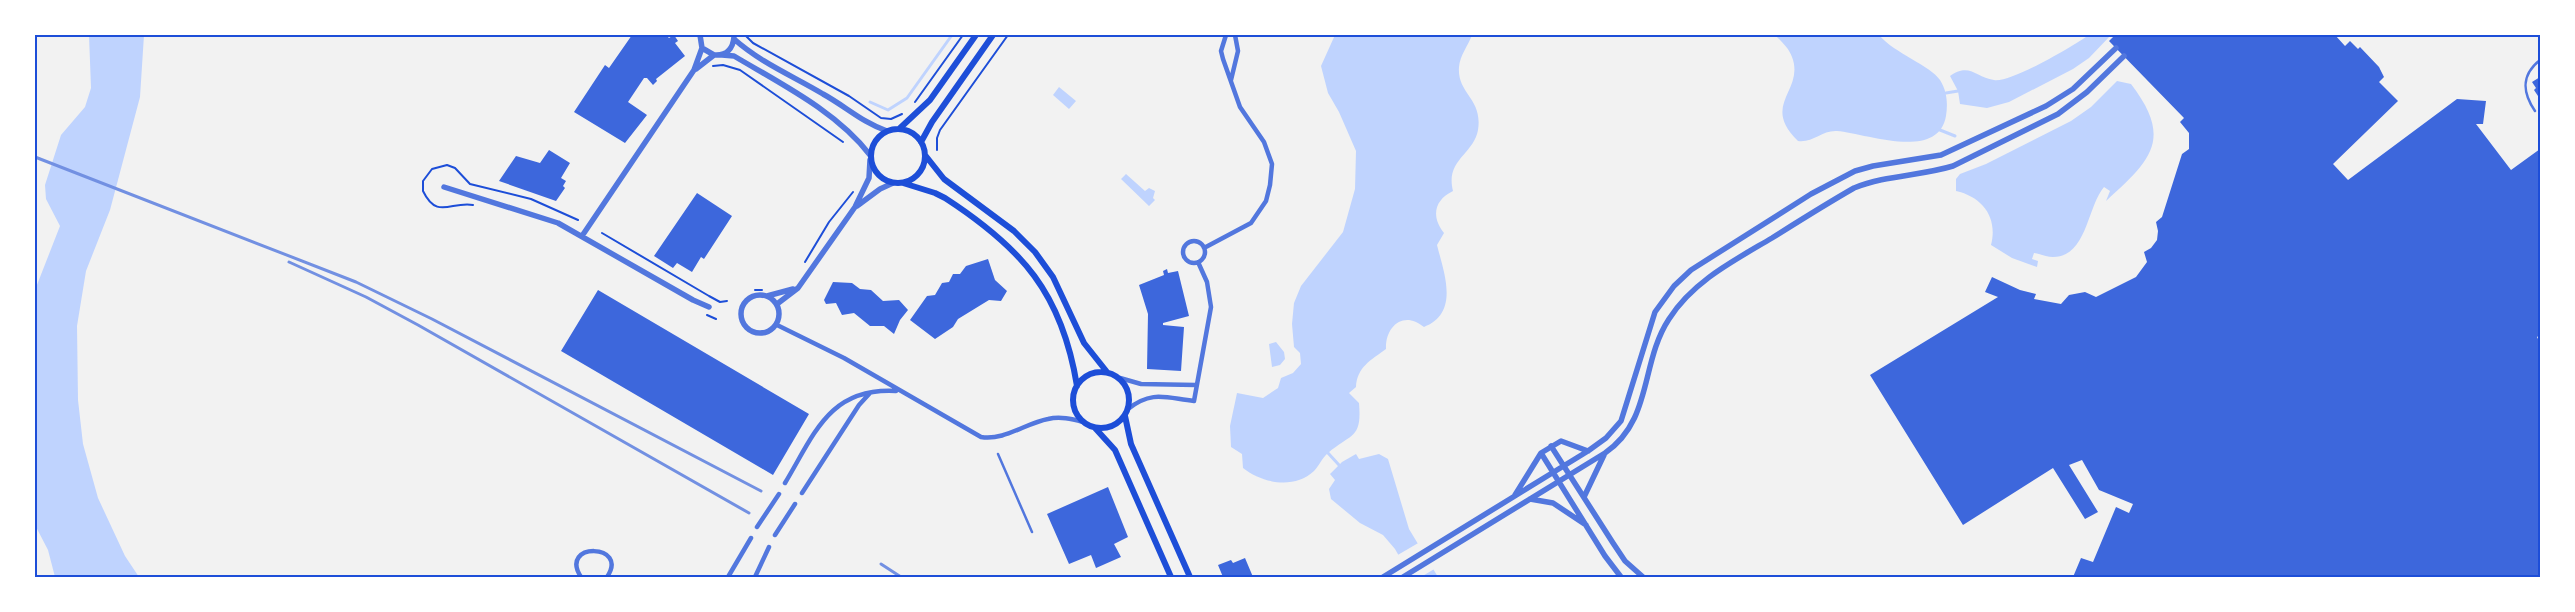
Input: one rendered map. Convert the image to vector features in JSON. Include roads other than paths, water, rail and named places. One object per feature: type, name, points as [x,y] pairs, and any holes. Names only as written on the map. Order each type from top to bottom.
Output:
[{"type":"main road","points":[[899,129],[930,100],[976,35]]},
{"type":"main road","points":[[921,142],[932,122],[993,35]]},
{"type":"main road","points":[[1094,428],[1111,427],[1125,416],[1128,409],[1128,389],[1120,378],[1107,372],[1084,343],[1053,277],[1035,252],[1014,231],[944,179],[925,155],[921,142],[908,131],[899,129],[887,131],[875,140],[870,157],[878,176],[894,183],[903,183],[945,198],[1005,242],[1020,256],[1043,288],[1067,339],[1076,386],[1073,403],[1075,411],[1083,422],[1094,428],[1114,450],[1171,577]]},
{"type":"main road","points":[[903,183],[917,176],[922,170],[925,155]]},
{"type":"main road","points":[[1076,386],[1090,374],[1107,372]]},
{"type":"main road","points":[[1125,416],[1130,444],[1190,577]]},
{"type":"street","points":[[1204,248],[1250,223],[1266,201],[1270,185],[1272,164],[1264,142],[1240,107],[1221,51],[1226,35]]},
{"type":"street","points":[[1231,80],[1238,51],[1235,35]]},
{"type":"street","points":[[582,236],[694,70],[702,48],[699,36]]},
{"type":"street","points":[[722,55],[731,49],[734,37]]},
{"type":"street","points":[[734,37],[746,50],[768,64],[823,94],[864,121],[887,131]]},
{"type":"street","points":[[702,48],[714,55],[734,56],[813,106],[850,133],[870,157],[869,178],[855,207],[798,288],[777,304]]},
{"type":"street","points":[[1383,577],[1564,466],[1606,438],[1621,421],[1655,312],[1674,286],[1691,270],[1811,194],[1855,171],[1873,166],[1941,155],[2046,106],[2073,89],[2116,48]]},
{"type":"street","points":[[694,70],[714,55]]},
{"type":"street","points":[[1402,577],[1605,453],[1623,438],[1632,427],[1656,347],[1668,320],[1677,307],[1703,282],[1854,188],[1871,181],[1937,171],[1953,166],[2048,119],[2070,106],[2124,56]]},
{"type":"street","points":[[855,207],[880,189],[894,183]]},
{"type":"street","points":[[444,187],[532,213],[582,236],[693,300],[709,307]]},
{"type":"street","points":[[1196,241],[1204,248],[1203,258],[1198,262],[1192,263],[1185,260],[1182,253],[1184,247],[1189,242],[1196,241]]},
{"type":"street","points":[[1128,409],[1141,399],[1150,396],[1194,401],[1211,307],[1207,282],[1198,262]]},
{"type":"street","points":[[766,293],[777,304],[780,313],[777,325],[764,334],[754,333],[745,327],[741,319],[743,305],[748,299],[756,295],[766,293],[798,288]]},
{"type":"street","points":[[777,325],[844,358],[897,391],[972,433],[988,438],[1000,436],[1049,418],[1068,418],[1083,422]]},
{"type":"street","points":[[1120,378],[1141,384],[1196,385]]},
{"type":"street","points":[[785,483],[819,428],[834,408],[850,398],[871,392],[897,391]]},
{"type":"street","points":[[802,493],[851,416],[871,392]]},
{"type":"street","points":[[1514,496],[1540,453],[1560,440],[1588,451]]},
{"type":"street","points":[[1551,446],[1625,560],[1643,577]]},
{"type":"street","points":[[1540,453],[1605,556],[1621,577]]},
{"type":"street","points":[[1584,497],[1605,453]]},
{"type":"street","points":[[758,527],[779,494]]},
{"type":"street","points":[[1530,499],[1540,499],[1553,503],[1588,527]]},
{"type":"street","points":[[775,535],[795,504]]},
{"type":"street","points":[[728,577],[751,538]]},
{"type":"street","points":[[755,577],[769,547]]},
{"type":"street","points":[[581,577],[577,570],[578,560],[584,553],[592,550],[602,552],[609,559],[610,576]]},
{"type":"lane","points":[[2536,110],[2526,94],[2525,86],[2530,70],[2540,60]]},
{"type":"lane","points":[[998,454],[1032,532]]},
{"type":"water","points":[[89,35],[144,35],[140,97],[110,210],[86,271],[77,326],[78,400],[83,444],[98,498],[125,556],[139,577],[55,577],[48,550],[35,525],[35,290],[60,226],[46,199],[45,185],[61,135],[85,107],[91,88]]},
{"type":"water","points":[[1335,35],[1472,35],[1461,58],[1459,76],[1477,110],[1479,119],[1478,130],[1471,145],[1456,164],[1452,180],[1453,191],[1442,199],[1436,209],[1437,221],[1444,233],[1437,245],[1447,291],[1446,302],[1442,312],[1435,321],[1424,327],[1417,322],[1403,320],[1392,327],[1386,349],[1362,369],[1356,387],[1349,393],[1359,403],[1359,423],[1354,434],[1328,453],[1314,471],[1306,477],[1288,482],[1269,481],[1243,468],[1242,454],[1231,447],[1230,426],[1237,393],[1263,398],[1278,388],[1281,378],[1293,373],[1301,364],[1300,353],[1294,347],[1292,324],[1294,303],[1301,286],[1343,232],[1355,189],[1356,151],[1339,112],[1328,93],[1321,66]]},
{"type":"water","points":[[1775,35],[1879,35],[1894,48],[1929,70],[1940,80],[1946,93],[1947,106],[1946,116],[1940,130],[1930,138],[1915,141],[1899,142],[1832,131],[1808,140],[1798,141],[1787,128],[1783,117],[1783,107],[1793,79],[1792,57],[1787,48]]},
{"type":"water","points":[[2089,35],[2111,35],[2089,58],[2073,69],[2009,102],[1987,108],[1960,104],[1958,91],[1950,76],[1957,72],[1963,70],[1973,72],[1994,80],[2014,76],[2042,63]]},
{"type":"water","points":[[2117,81],[2131,84],[2144,103],[2151,120],[2154,135],[2145,161],[2135,174],[2106,201],[2110,191],[2104,187],[2098,196],[2080,240],[2073,249],[2064,255],[2051,257],[2034,253],[2032,259],[2038,261],[2037,267],[2012,258],[1991,245],[1992,226],[1986,210],[1974,198],[1956,191],[1956,179],[1960,174],[1986,164],[2071,121],[2091,107]]},
{"type":"water","points":[[1059,87],[1076,101],[1069,109],[1053,95]]},
{"type":"water","points":[[1126,174],[1145,191],[1149,188],[1155,191],[1153,198],[1155,200],[1149,206],[1121,179]]},
{"type":"water","points":[[1276,342],[1284,352],[1285,359],[1280,365],[1272,367],[1269,344]]},
{"type":"water","points":[[1356,454],[1359,459],[1379,454],[1388,459],[1409,529],[1438,577],[1411,577],[1395,549],[1383,535],[1360,523],[1331,499],[1329,489],[1335,480],[1330,474],[1342,462]]},
{"type":"waterway","points":[[870,102],[888,110],[907,98],[952,35]]},
{"type":"waterway","points":[[1946,93],[1958,91]]},
{"type":"waterway","points":[[1940,130],[1955,136]]},
{"type":"waterway","points":[[1328,453],[1339,465]]},
{"type":"railway","points":[[35,157],[356,282],[432,319],[761,491]]},
{"type":"railway","points":[[289,262],[366,297],[418,325],[749,513]]},
{"type":"railway","points":[[881,564],[901,577]]}]
